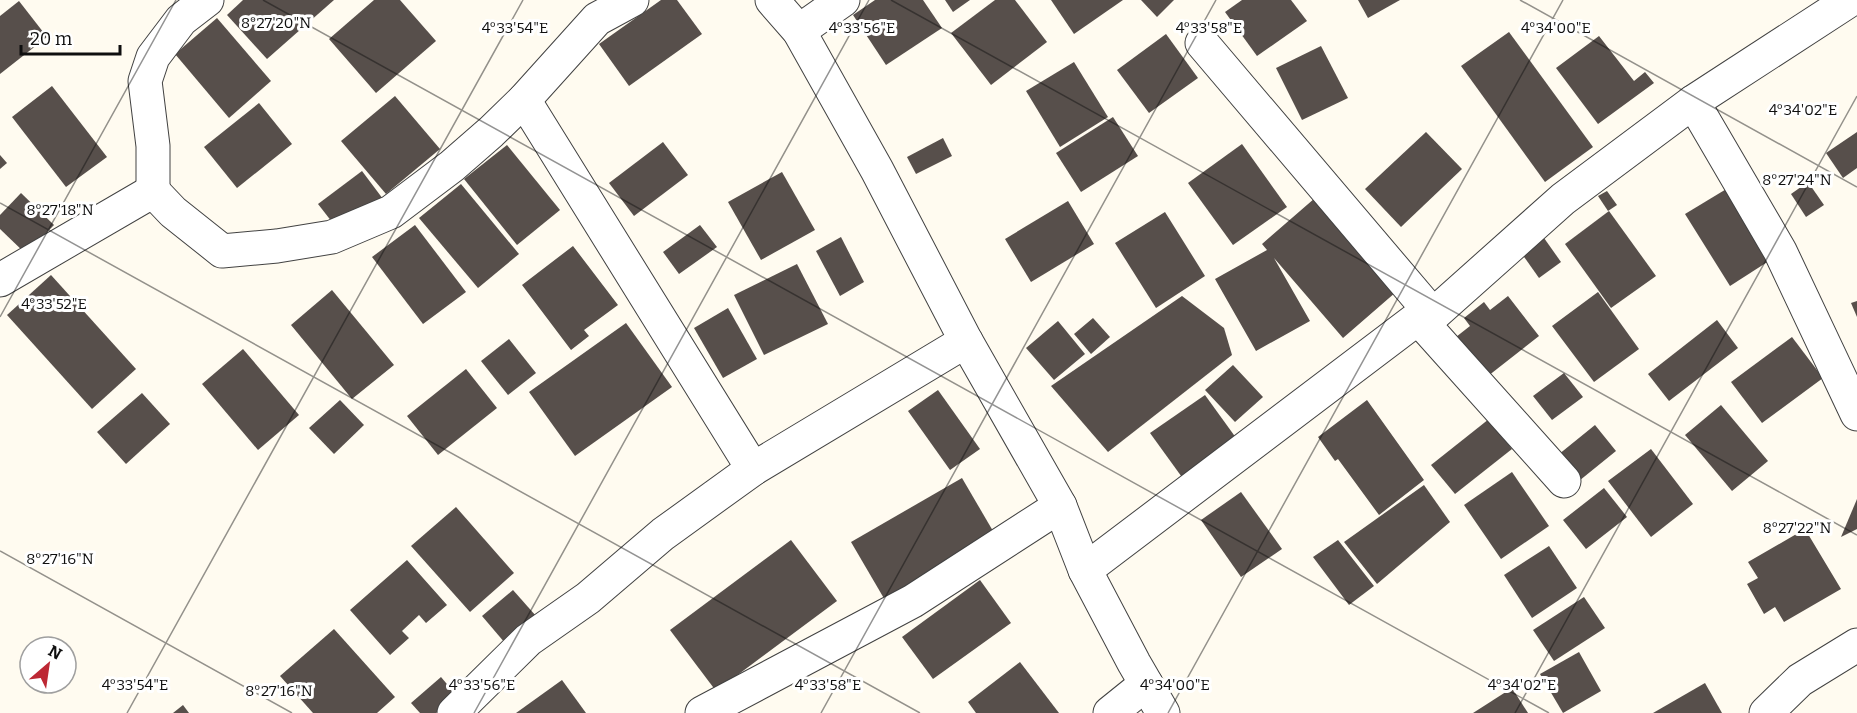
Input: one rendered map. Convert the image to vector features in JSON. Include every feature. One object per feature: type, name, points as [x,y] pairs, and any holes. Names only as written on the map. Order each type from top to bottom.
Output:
[{"type":"street","points":[[207,0],[181,20],[153,57],[145,81],[153,146],[153,191],[173,212],[222,251],[277,246],[332,237],[392,212],[452,166],[524,100],[597,19],[632,0]]},
{"type":"street","points":[[771,0],[799,31],[877,170],[966,340],[1060,506],[1085,570],[1163,713]]},
{"type":"street","points":[[799,31],[843,0]]},
{"type":"street","points":[[1085,570],[1425,316],[1563,199],[1693,102],[1850,0]]},
{"type":"street","points":[[1202,43],[1564,482]]},
{"type":"street","points":[[524,100],[753,468]]},
{"type":"street","points":[[1693,102],[1780,251],[1857,414]]},
{"type":"street","points":[[0,280],[153,191]]},
{"type":"street","points":[[454,713],[528,640],[588,598],[663,534],[753,468],[966,340]]},
{"type":"street","points":[[702,713],[913,601],[1060,506]]},
{"type":"street","points":[[1766,713],[1800,680],[1857,645]]},
{"type":"street","points":[[1110,713],[1146,684]]},
{"type":"building","points":[[243,0],[334,0],[267,59],[227,15]]},
{"type":"building","points":[[374,0],[400,0],[436,41],[376,93],[329,39]]},
{"type":"building","points":[[661,0],[677,0],[702,34],[629,86],[599,44]]},
{"type":"building","points":[[875,0],[923,0],[942,28],[886,65],[853,15]]},
{"type":"building","points":[[945,0],[970,0],[953,12]]},
{"type":"building","points":[[995,0],[1015,0],[1047,42],[991,85],[951,33]]},
{"type":"building","points":[[1051,0],[1123,0],[1074,34]]},
{"type":"building","points":[[1141,0],[1174,0],[1157,17]]},
{"type":"building","points":[[1242,0],[1291,0],[1307,21],[1257,56],[1225,12]]},
{"type":"building","points":[[1358,0],[1400,0],[1368,18]]},
{"type":"building","points":[[19,1],[47,37],[0,74],[0,16]]},
{"type":"building","points":[[217,18],[271,81],[229,118],[175,54]]},
{"type":"building","points":[[1509,32],[1593,147],[1545,182],[1461,66]]},
{"type":"building","points":[[1166,34],[1198,78],[1149,113],[1117,70]]},
{"type":"building","points":[[1599,36],[1634,81],[1645,72],[1654,83],[1598,124],[1556,68]]},
{"type":"building","points":[[1321,46],[1348,98],[1302,120],[1276,68]]},
{"type":"building","points":[[1074,62],[1108,117],[1060,147],[1026,91]]},
{"type":"building","points":[[52,86],[107,157],[66,187],[12,117]]},
{"type":"building","points":[[395,96],[440,149],[386,194],[341,141]]},
{"type":"building","points":[[259,103],[292,144],[237,188],[204,147]]},
{"type":"building","points":[[1113,117],[1138,156],[1081,192],[1056,153]]},
{"type":"building","points":[[1426,132],[1462,169],[1401,227],[1365,189]]},
{"type":"building","points":[[1857,132],[1857,168],[1843,178],[1826,153]]},
{"type":"building","points":[[943,138],[952,156],[916,174],[907,157]]},
{"type":"building","points":[[663,142],[688,175],[634,216],[609,183]]},
{"type":"building","points":[[1242,144],[1287,207],[1233,245],[1188,183]]},
{"type":"building","points":[[507,145],[560,210],[517,245],[464,179]]},
{"type":"building","points":[[0,155],[7,163],[0,169]]},
{"type":"building","points":[[362,171],[383,199],[339,231],[318,204]]},
{"type":"building","points":[[782,172],[815,230],[761,260],[728,202]]},
{"type":"building","points":[[1808,182],[1824,205],[1806,217],[1791,194]]},
{"type":"building","points":[[461,184],[519,254],[478,288],[419,218]]},
{"type":"building","points":[[1728,188],[1772,259],[1730,286],[1685,214]]},
{"type":"building","points":[[1607,191],[1617,205],[1608,211],[1598,196]]},
{"type":"building","points":[[21,193],[54,225],[26,254],[0,229],[0,215]]},
{"type":"building","points":[[1315,198],[1396,292],[1343,338],[1274,258],[1310,321],[1256,351],[1215,279],[1267,250],[1262,244]]},
{"type":"building","points":[[1068,201],[1094,244],[1031,282],[1005,239]]},
{"type":"building","points":[[1609,211],[1656,276],[1611,308],[1565,244]]},
{"type":"building","points":[[1165,212],[1205,276],[1156,308],[1115,243]]},
{"type":"building","points":[[415,225],[466,292],[423,324],[372,257]]},
{"type":"building","points":[[700,225],[717,247],[679,274],[663,252]]},
{"type":"building","points":[[841,237],[864,282],[840,296],[816,251]]},
{"type":"building","points":[[1544,238],[1561,262],[1539,278],[1522,254]]},
{"type":"building","points":[[573,246],[618,305],[584,330],[589,336],[571,350],[522,285]]},
{"type":"building","points":[[797,264],[828,324],[764,355],[734,295]]},
{"type":"building","points":[[51,275],[136,369],[92,409],[7,315]]},
{"type":"building","points":[[332,290],[394,365],[352,399],[291,325]]},
{"type":"building","points":[[1598,292],[1639,349],[1594,382],[1552,326]]},
{"type":"building","points":[[1182,296],[1224,328],[1232,355],[1108,452],[1051,386]]},
{"type":"building","points":[[1508,296],[1539,336],[1488,376],[1456,337],[1470,326],[1464,318],[1484,302],[1490,310]]},
{"type":"building","points":[[1857,301],[1857,317],[1851,303]]},
{"type":"building","points":[[728,308],[757,359],[723,378],[694,328]]},
{"type":"building","points":[[1093,318],[1110,337],[1091,354],[1074,334]]},
{"type":"building","points":[[1717,320],[1738,348],[1669,401],[1648,374]]},
{"type":"building","points":[[1058,321],[1085,354],[1054,380],[1026,348]]},
{"type":"building","points":[[626,323],[672,387],[575,456],[529,392]]},
{"type":"building","points":[[1792,337],[1823,378],[1762,423],[1731,382]]},
{"type":"building","points":[[509,339],[536,373],[508,395],[481,361]]},
{"type":"building","points":[[243,349],[299,415],[258,450],[202,384]]},
{"type":"building","points":[[1233,365],[1263,397],[1235,422],[1205,390]]},
{"type":"building","points":[[466,369],[497,408],[438,455],[407,416]]},
{"type":"building","points":[[1564,373],[1583,397],[1552,420],[1533,396]]},
{"type":"building","points":[[938,390],[980,449],[950,470],[908,411]]},
{"type":"building","points":[[142,393],[170,424],[126,464],[97,432]]},
{"type":"building","points":[[1205,395],[1239,442],[1184,480],[1150,433]]},
{"type":"building","points":[[340,400],[364,425],[334,454],[309,428]]},
{"type":"building","points":[[1367,400],[1424,480],[1379,515],[1338,459],[1335,461],[1318,437]]},
{"type":"building","points":[[1721,405],[1768,461],[1732,491],[1685,435]]},
{"type":"building","points":[[1489,419],[1512,449],[1455,494],[1431,465]]},
{"type":"building","points":[[1595,425],[1616,451],[1574,485],[1553,459]]},
{"type":"building","points":[[1651,449],[1693,504],[1651,537],[1608,481]]},
{"type":"building","points":[[1512,472],[1549,526],[1501,559],[1464,505]]},
{"type":"building","points":[[962,478],[1000,543],[889,607],[851,542]]},
{"type":"building","points":[[1424,485],[1450,522],[1377,584],[1344,542]]},
{"type":"building","points":[[1604,488],[1627,517],[1586,549],[1563,520]]},
{"type":"building","points":[[1241,492],[1282,549],[1241,577],[1201,520]]},
{"type":"building","points":[[1857,499],[1857,529],[1841,537]]},
{"type":"building","points":[[456,507],[514,573],[470,612],[411,546]]},
{"type":"building","points":[[1805,529],[1841,589],[1784,622],[1775,607],[1764,614],[1747,584],[1758,578],[1748,562]]},
{"type":"building","points":[[791,540],[837,601],[716,691],[670,630]]},
{"type":"building","points":[[1338,540],[1374,586],[1349,605],[1313,557]]},
{"type":"building","points":[[1549,546],[1577,588],[1532,618],[1504,575]]},
{"type":"building","points":[[407,560],[447,605],[426,623],[419,615],[402,631],[409,638],[390,655],[350,610]]},
{"type":"building","points":[[980,580],[1011,623],[933,679],[902,637]]},
{"type":"building","points":[[513,590],[536,616],[505,643],[482,616]]},
{"type":"building","points":[[1584,597],[1605,628],[1554,661],[1533,630]]},
{"type":"building","points":[[334,629],[395,697],[377,713],[313,713],[280,676]]},
{"type":"building","points":[[1579,652],[1601,691],[1563,713],[1540,674]]},
{"type":"building","points":[[1020,662],[1059,713],[976,713],[968,702]]},
{"type":"building","points":[[441,677],[457,696],[436,713],[420,713],[411,703]]},
{"type":"building","points":[[562,680],[586,713],[516,713]]},
{"type":"building","points":[[1705,683],[1722,713],[1653,713]]},
{"type":"building","points":[[1512,688],[1528,713],[1473,713]]},
{"type":"building","points":[[183,705],[189,713],[173,713]]}]
